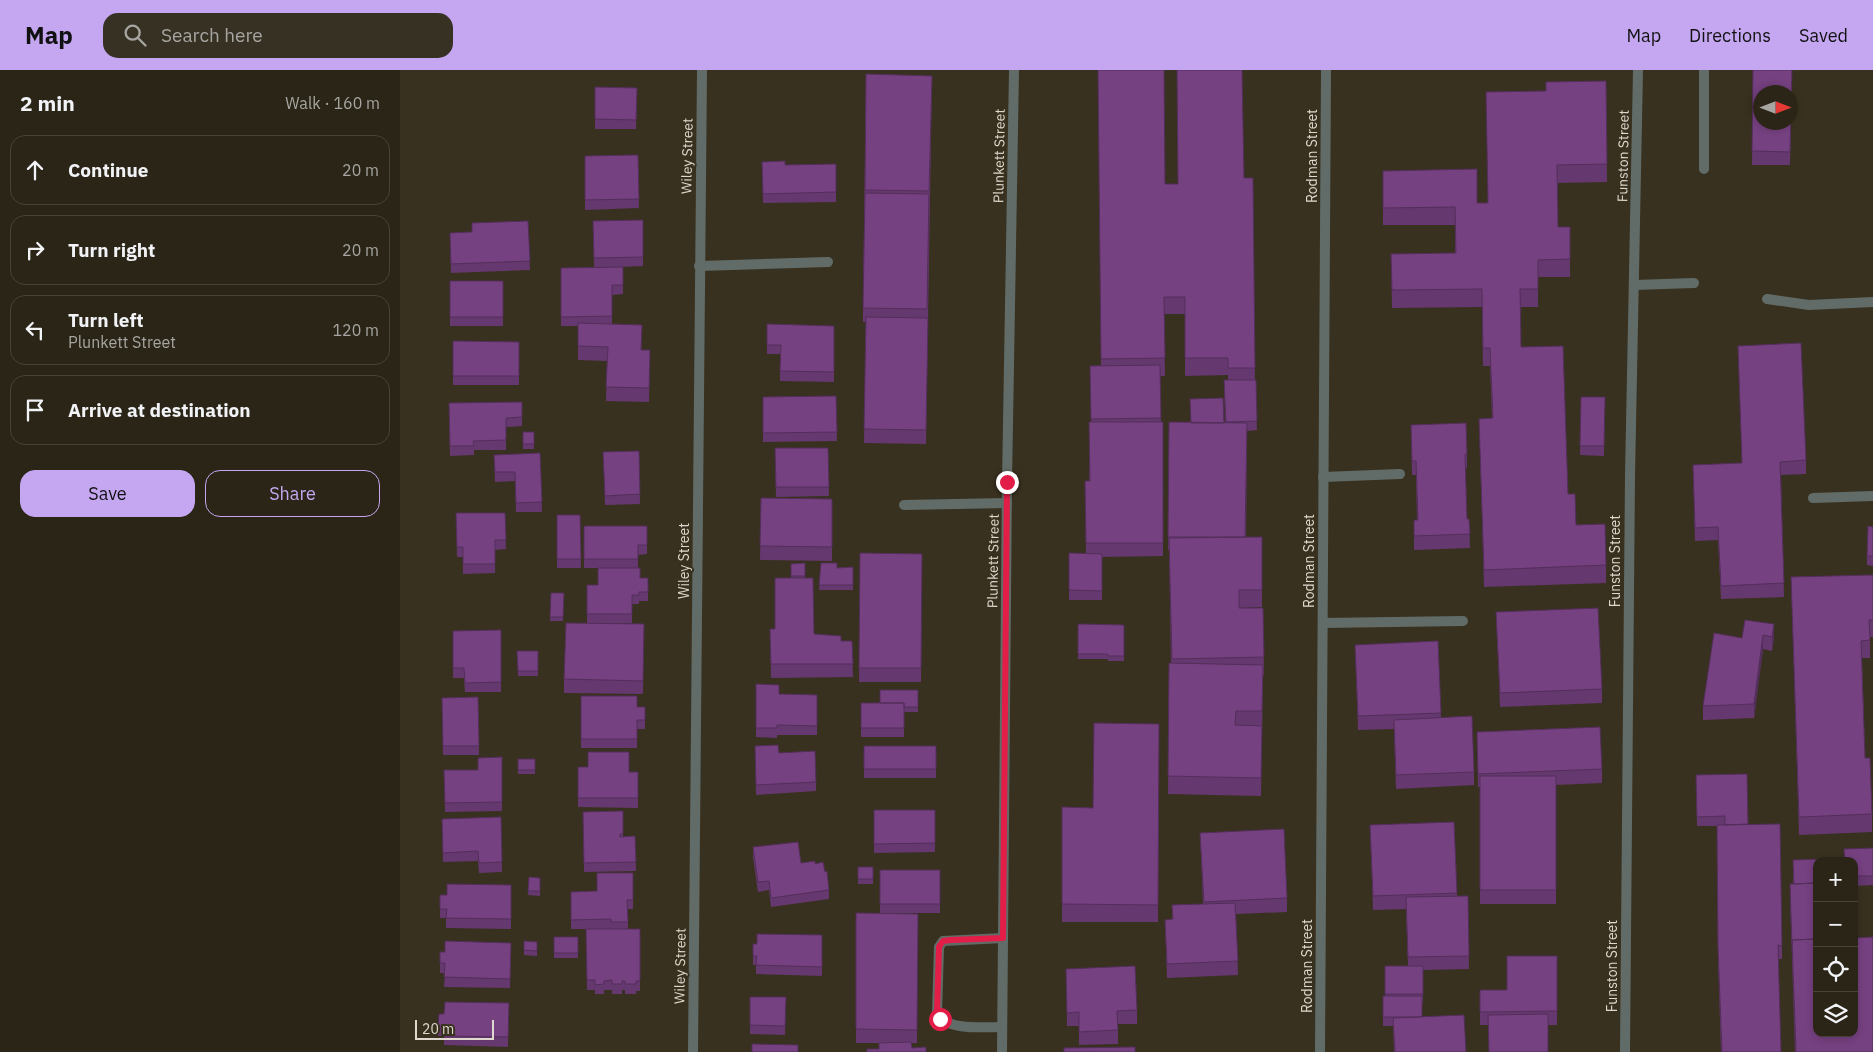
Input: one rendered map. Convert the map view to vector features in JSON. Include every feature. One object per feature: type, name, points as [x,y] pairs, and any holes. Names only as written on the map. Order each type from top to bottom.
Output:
[{"type":"street","name":"Wiley Street","points":[[693,1052],[702,70]]},
{"type":"street","name":"Plunkett Street","points":[[1002,1052],[1007,503],[1014,70]]},
{"type":"street","name":"Rodman Street","points":[[1320,1052],[1326,70]]},
{"type":"street","name":"Funston Street","points":[[1625,1052],[1630,486],[1638,70]]},
{"type":"street","points":[[1704,70],[1704,168]]},
{"type":"street","points":[[699,266],[828,262]]},
{"type":"street","points":[[1634,285],[1694,283]]},
{"type":"street","points":[[1767,300],[1809,305],[1873,302]]},
{"type":"street","points":[[1324,477],[1400,474]]},
{"type":"street","points":[[1813,498],[1873,496]]},
{"type":"street","points":[[904,505],[1007,503]]},
{"type":"street","points":[[1323,623],[1463,621]]},
{"type":"street","points":[[1002,1027],[963,1026],[948,1023],[940,1019],[937,1014],[939,947],[943,941],[1003,938]]},
{"type":"building","points":[[1098,70],[1164,70],[1165,184],[1178,184],[1177,70],[1242,70],[1244,178],[1253,178],[1255,368],[1228,368],[1228,358],[1185,358],[1185,297],[1164,297],[1165,358],[1101,359]]},
{"type":"building","points":[[1753,70],[1792,70],[1792,85],[1753,85],[1753,130],[1791,130],[1790,152],[1752,151]]},
{"type":"building","points":[[866,74],[932,76],[929,191],[865,190]]},
{"type":"building","points":[[1606,81],[1607,164],[1557,165],[1558,227],[1570,227],[1570,259],[1538,260],[1538,289],[1520,289],[1521,347],[1563,346],[1568,494],[1575,494],[1576,525],[1605,524],[1606,565],[1484,570],[1479,419],[1493,418],[1490,348],[1483,348],[1482,289],[1392,290],[1391,254],[1456,253],[1455,207],[1383,208],[1383,171],[1477,169],[1477,203],[1488,203],[1486,92],[1546,91],[1546,82]]},
{"type":"building","points":[[595,87],[637,88],[636,120],[595,119]]},
{"type":"building","points":[[638,155],[639,199],[585,200],[585,156]]},
{"type":"building","points":[[785,161],[785,165],[836,164],[836,192],[763,194],[762,162]]},
{"type":"building","points":[[865,193],[929,194],[927,309],[863,308]]},
{"type":"building","points":[[643,220],[643,257],[594,258],[593,221]]},
{"type":"building","points":[[528,221],[530,261],[451,264],[450,233],[472,232],[472,223]]},
{"type":"building","points":[[623,267],[623,285],[612,285],[612,316],[561,317],[561,268]]},
{"type":"building","points":[[450,281],[503,281],[503,317],[450,317]]},
{"type":"building","points":[[866,317],[928,318],[926,430],[864,429]]},
{"type":"building","points":[[578,323],[642,325],[641,350],[650,350],[649,388],[606,387],[608,347],[578,346]]},
{"type":"building","points":[[767,324],[834,326],[834,372],[780,371],[781,345],[767,345]]},
{"type":"building","points":[[453,341],[519,342],[519,376],[453,376]]},
{"type":"building","points":[[1801,343],[1806,460],[1780,462],[1784,583],[1721,586],[1718,527],[1695,528],[1693,465],[1742,463],[1738,346]]},
{"type":"building","points":[[1160,365],[1161,418],[1091,419],[1090,366]]},
{"type":"building","points":[[1224,380],[1256,380],[1257,421],[1226,422]]},
{"type":"building","points":[[836,396],[837,432],[763,433],[763,397]]},
{"type":"building","points":[[1581,397],[1605,397],[1604,446],[1580,446]]},
{"type":"building","points":[[1223,398],[1224,423],[1191,423],[1190,399]]},
{"type":"building","points":[[522,402],[522,417],[506,418],[506,440],[473,441],[474,446],[450,446],[449,403]]},
{"type":"building","points":[[1089,422],[1163,422],[1163,543],[1086,543],[1085,481],[1090,481]]},
{"type":"building","points":[[1169,422],[1247,423],[1245,537],[1168,537]]},
{"type":"building","points":[[1466,423],[1467,519],[1469,519],[1470,534],[1414,536],[1414,520],[1418,520],[1416,461],[1412,461],[1411,425]]},
{"type":"building","points":[[523,432],[534,432],[534,444],[523,444]]},
{"type":"building","points":[[775,448],[828,448],[829,487],[776,487]]},
{"type":"building","points":[[639,451],[640,494],[605,496],[603,452]]},
{"type":"building","points":[[540,453],[542,502],[516,503],[515,472],[495,472],[494,455]]},
{"type":"building","points":[[761,498],[832,499],[832,547],[760,546]]},
{"type":"building","points":[[456,513],[505,513],[506,540],[495,540],[495,564],[463,564],[463,547],[457,547]]},
{"type":"building","points":[[557,515],[580,515],[581,559],[557,559]]},
{"type":"building","points":[[584,526],[647,526],[647,545],[638,545],[638,559],[584,559]]},
{"type":"building","points":[[1868,526],[1873,527],[1873,556],[1867,556]]},
{"type":"building","points":[[1262,537],[1262,590],[1239,590],[1239,608],[1263,608],[1264,657],[1172,659],[1169,538]]},
{"type":"building","points":[[860,553],[922,554],[921,668],[859,668]]},
{"type":"building","points":[[1069,553],[1102,554],[1102,591],[1069,590]]},
{"type":"building","points":[[805,563],[805,576],[791,576],[791,564]]},
{"type":"building","points":[[821,563],[837,563],[837,568],[853,567],[853,585],[819,585]]},
{"type":"building","points":[[598,568],[640,568],[640,578],[648,578],[648,592],[639,592],[639,595],[632,595],[632,614],[587,614],[587,585],[598,585]]},
{"type":"building","points":[[1873,575],[1873,620],[1869,620],[1870,640],[1861,641],[1865,758],[1870,758],[1872,814],[1799,817],[1791,577]]},
{"type":"building","points":[[775,578],[813,578],[814,634],[841,636],[841,641],[852,641],[853,664],[771,664],[770,629],[775,629]]},
{"type":"building","points":[[551,593],[564,593],[563,617],[550,617]]},
{"type":"building","points":[[1598,608],[1602,689],[1500,693],[1496,612]]},
{"type":"building","points":[[1745,620],[1774,624],[1772,637],[1763,635],[1754,704],[1703,706],[1714,633],[1742,638]]},
{"type":"building","points":[[566,623],[644,624],[643,681],[564,679]]},
{"type":"building","points":[[1078,624],[1124,625],[1124,656],[1078,654]]},
{"type":"building","points":[[501,630],[501,682],[465,683],[464,668],[453,668],[453,631]]},
{"type":"building","points":[[1438,641],[1441,713],[1358,716],[1355,645]]},
{"type":"building","points":[[517,651],[538,651],[538,671],[518,671]]},
{"type":"building","points":[[1169,663],[1263,665],[1262,711],[1236,711],[1235,725],[1262,726],[1261,778],[1168,776]]},
{"type":"building","points":[[756,684],[779,685],[779,694],[817,695],[817,726],[777,725],[777,728],[756,728]]},
{"type":"building","points":[[880,690],[918,690],[918,707],[904,707],[904,703],[880,703]]},
{"type":"building","points":[[581,696],[637,696],[637,707],[645,707],[645,720],[637,720],[637,739],[581,739]]},
{"type":"building","points":[[478,697],[479,746],[443,746],[442,698]]},
{"type":"building","points":[[861,703],[904,703],[904,728],[861,728]]},
{"type":"building","points":[[1472,716],[1474,772],[1396,775],[1394,720]]},
{"type":"building","points":[[1094,723],[1159,724],[1158,905],[1062,904],[1062,807],[1093,808]]},
{"type":"building","points":[[1600,727],[1602,769],[1478,774],[1477,732]]},
{"type":"building","points":[[778,745],[779,753],[815,751],[816,782],[756,785],[755,746]]},
{"type":"building","points":[[864,746],[936,746],[936,769],[864,769]]},
{"type":"building","points":[[588,752],[629,752],[629,772],[638,772],[638,798],[578,798],[578,767],[588,767]]},
{"type":"building","points":[[502,757],[502,802],[445,803],[444,770],[478,770],[478,758]]},
{"type":"building","points":[[518,759],[535,759],[535,770],[518,770]]},
{"type":"building","points":[[1747,774],[1748,824],[1725,825],[1725,816],[1697,817],[1696,775]]},
{"type":"building","points":[[1480,776],[1556,776],[1556,890],[1480,890]]},
{"type":"building","points":[[874,810],[935,810],[935,843],[874,844]]},
{"type":"building","points":[[623,811],[623,834],[620,834],[620,837],[635,836],[636,862],[584,863],[583,812]]},
{"type":"building","points":[[501,817],[502,862],[479,863],[478,851],[443,853],[442,819]]},
{"type":"building","points":[[1454,822],[1457,893],[1373,896],[1370,825]]},
{"type":"building","points":[[1780,824],[1782,946],[1778,945],[1781,1052],[1722,1052],[1718,947],[1717,825]]},
{"type":"building","points":[[1284,829],[1287,898],[1204,902],[1200,833]]},
{"type":"building","points":[[798,842],[801,863],[815,861],[815,864],[823,862],[825,872],[827,871],[829,890],[771,898],[769,881],[758,882],[753,847]]},
{"type":"building","points":[[1873,848],[1873,876],[1858,876],[1858,857],[1845,857],[1844,849]]},
{"type":"building","points":[[1813,859],[1813,883],[1794,884],[1793,860]]},
{"type":"building","points":[[858,867],[873,867],[873,879],[858,879]]},
{"type":"building","points":[[880,870],[940,870],[940,904],[880,904]]},
{"type":"building","points":[[597,873],[633,873],[633,900],[627,900],[628,922],[611,922],[611,919],[571,920],[571,892],[597,891]]},
{"type":"building","points":[[529,877],[540,878],[540,891],[528,891]]},
{"type":"building","points":[[1813,883],[1813,939],[1792,940],[1792,944],[1790,884]]},
{"type":"building","points":[[447,884],[511,885],[511,919],[446,918],[447,909],[440,909],[440,895],[447,895]]},
{"type":"building","points":[[1468,896],[1469,956],[1408,957],[1406,897]]},
{"type":"building","points":[[1235,903],[1238,961],[1167,964],[1165,920],[1173,919],[1172,905]]},
{"type":"building","points":[[856,913],[918,914],[917,1030],[856,1029]]},
{"type":"building","points":[[586,929],[640,929],[640,981],[636,981],[636,984],[625,984],[625,981],[622,981],[622,984],[612,984],[612,980],[604,981],[604,984],[595,985],[595,980],[587,980]]},
{"type":"building","points":[[757,934],[822,935],[822,967],[756,965],[757,956],[753,956],[753,944],[757,944]]},
{"type":"building","points":[[554,937],[578,937],[578,953],[554,953]]},
{"type":"building","points":[[1873,937],[1873,1052],[1796,1052],[1792,940],[1813,939],[1813,1037],[1858,1037],[1858,938]]},
{"type":"building","points":[[445,941],[511,943],[510,979],[444,977],[445,963],[440,963],[440,952],[445,952]]},
{"type":"building","points":[[524,941],[537,942],[537,951],[524,950]]},
{"type":"building","points":[[1507,956],[1557,956],[1557,1011],[1480,1012],[1480,990],[1507,990]]},
{"type":"building","points":[[1135,966],[1137,1010],[1117,1011],[1118,1030],[1079,1032],[1079,1012],[1067,1013],[1066,969]]},
{"type":"building","points":[[1385,966],[1423,966],[1423,994],[1385,994]]},
{"type":"building","points":[[1383,996],[1422,996],[1422,1017],[1383,1017]]},
{"type":"building","points":[[750,997],[786,997],[785,1026],[750,1025]]},
{"type":"building","points":[[445,1002],[509,1003],[508,1037],[444,1036],[444,1027],[438,1026],[439,1014],[444,1014]]},
{"type":"building","points":[[1548,1014],[1548,1052],[1489,1052],[1488,1015]]},
{"type":"building","points":[[1464,1015],[1466,1052],[1395,1052],[1393,1018]]},
{"type":"building","points":[[911,1042],[912,1048],[926,1047],[926,1052],[867,1052],[867,1049],[879,1049],[879,1043]]},
{"type":"building","points":[[752,1044],[798,1045],[798,1052],[752,1052]]},
{"type":"building","points":[[1135,1047],[1135,1052],[1064,1052],[1064,1048]]},
{"type":"route","points":[[940,1019],[937,1014],[939,947],[943,941],[1003,938],[1007,482]]}]
